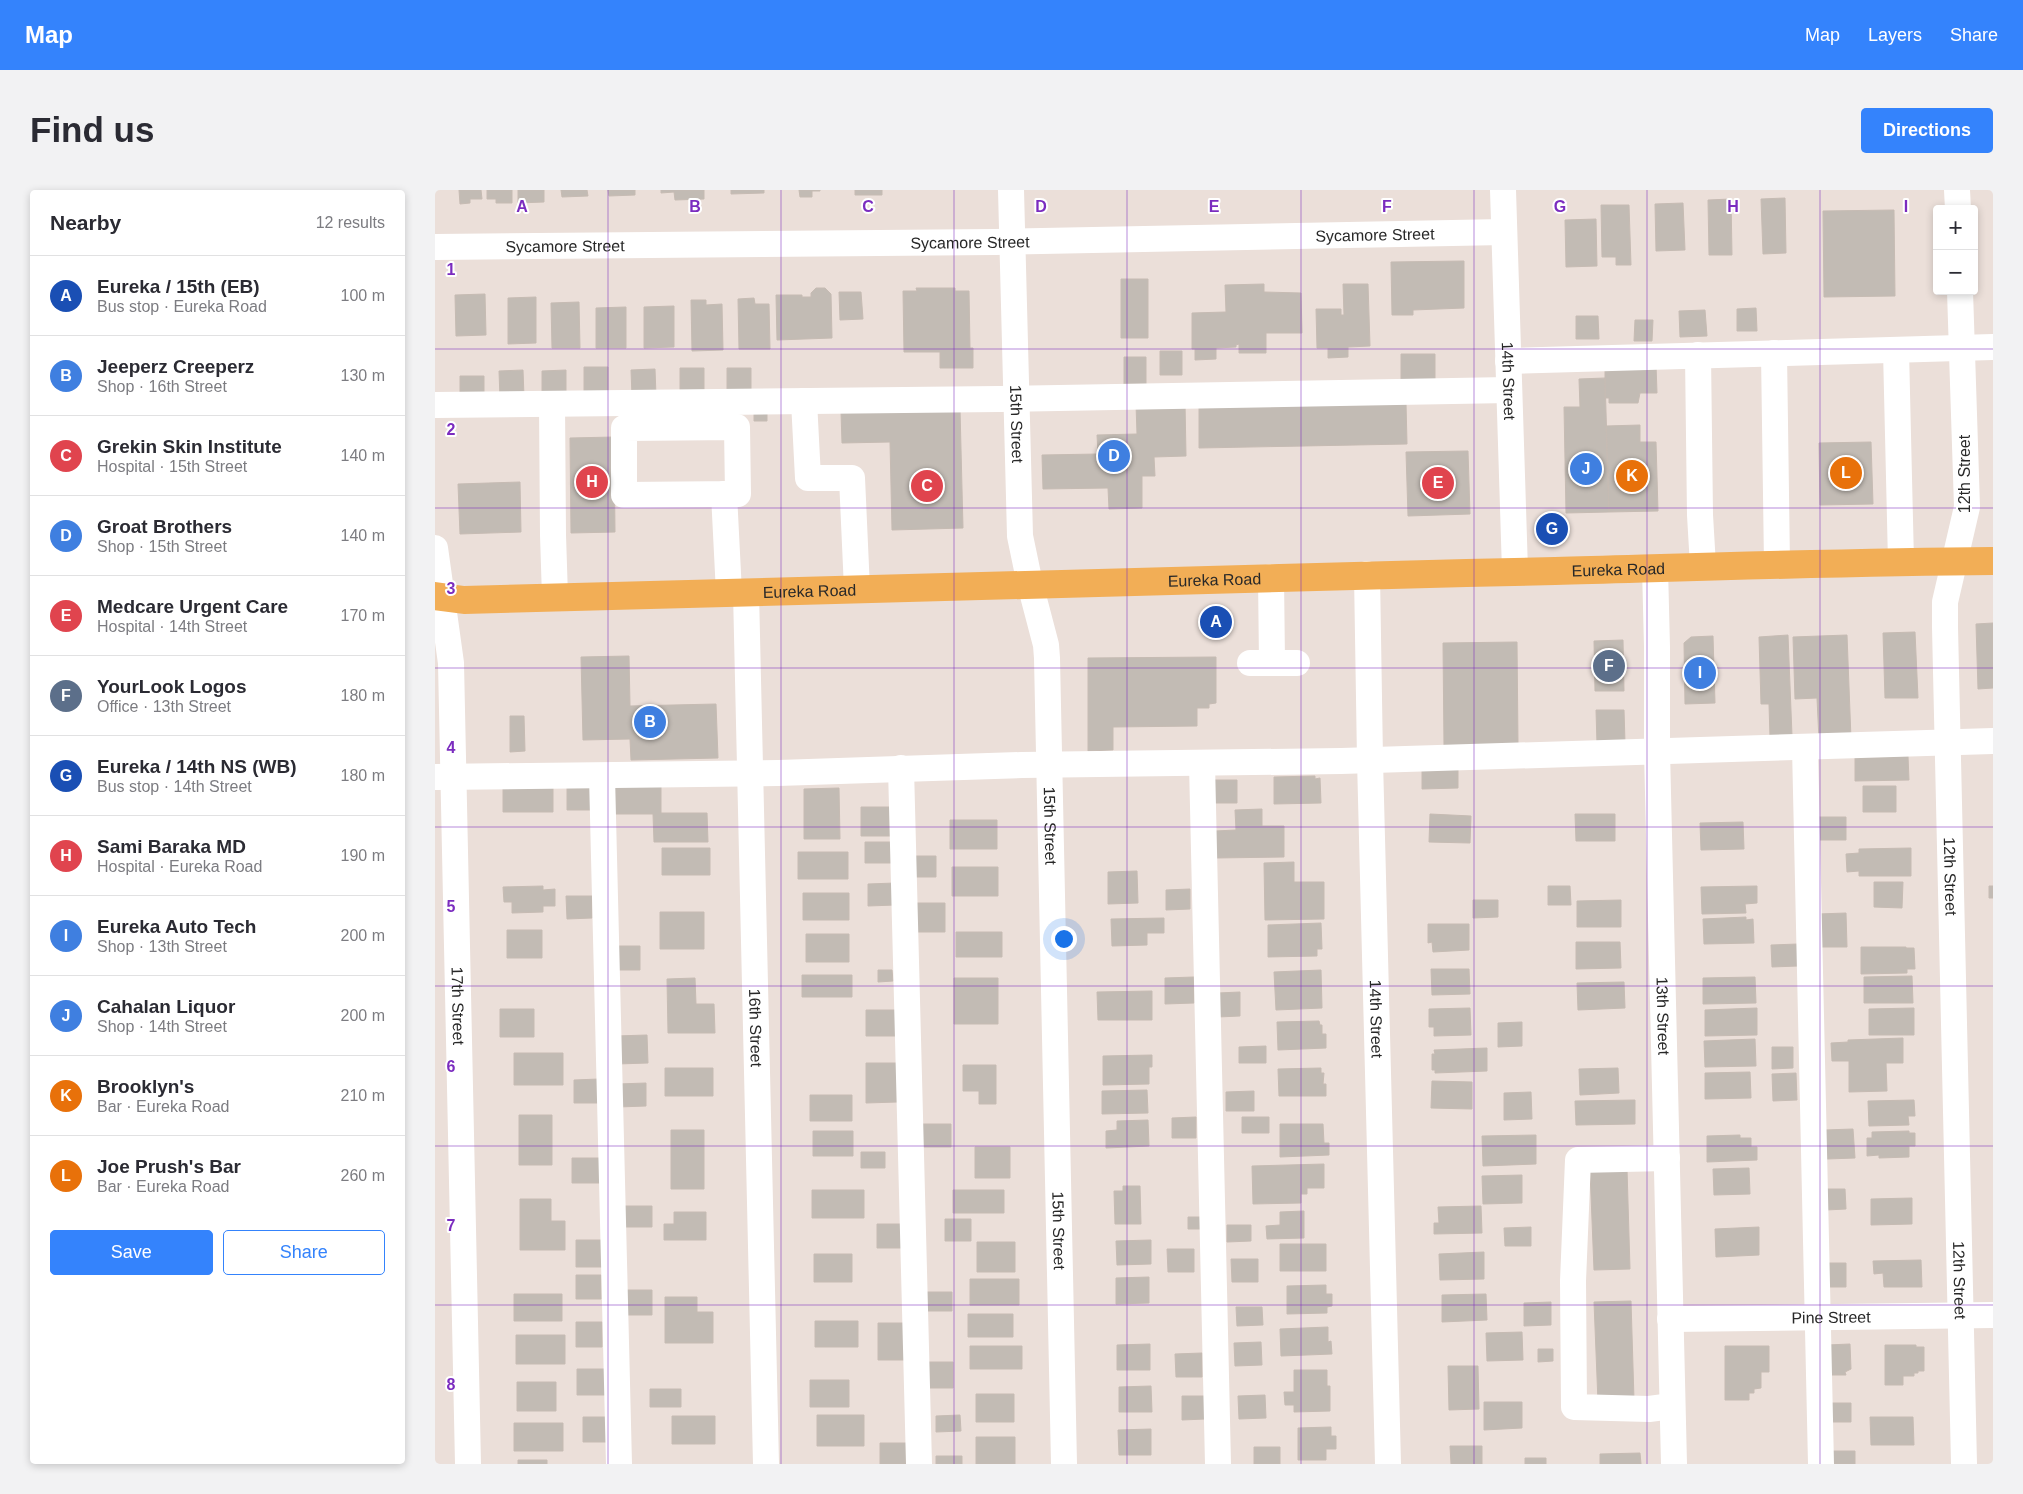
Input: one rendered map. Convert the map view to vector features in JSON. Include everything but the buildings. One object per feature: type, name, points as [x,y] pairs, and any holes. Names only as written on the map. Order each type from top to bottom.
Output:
[{"type":"main road","name":"Eureka Road","points":[[438,596],[464,600],[1367,574],[1993,561]]},
{"type":"street","name":"15th Street","points":[[1011,190],[1020,536],[1046,645],[1064,1464]]},
{"type":"street","name":"14th Street","points":[[1503,190],[1515,571]]},
{"type":"street","points":[[1957,190],[1958,205]]},
{"type":"street","name":"Sycamore Street","points":[[435,247],[1012,241],[1504,232]]},
{"type":"street","name":"12th Street","points":[[1960,295],[1967,508],[1953,561],[1945,602],[1964,1464]]},
{"type":"street","points":[[1508,361],[1993,347]]},
{"type":"street","points":[[1896,350],[1901,562]]},
{"type":"street","points":[[1774,353],[1777,564]]},
{"type":"street","points":[[1698,355],[1700,515],[1703,566]]},
{"type":"street","points":[[435,405],[552,404],[676,415],[737,427],[738,494],[624,495],[624,428],[676,415],[804,401],[1509,390]]},
{"type":"street","points":[[804,401],[808,478],[852,478],[857,589]]},
{"type":"street","points":[[552,404],[555,597]]},
{"type":"street","name":"16th Street","points":[[724,494],[738,592],[750,773],[766,1464]]},
{"type":"street","name":"17th Street","points":[[435,548],[438,596],[451,663],[445,777],[468,1464]]},
{"type":"street","name":"13th Street","points":[[1655,568],[1657,751],[1674,1464]]},
{"type":"street","name":"14th Street","points":[[1367,574],[1369,760],[1388,1464]]},
{"type":"street","points":[[1271,577],[1261,663],[1297,663]]},
{"type":"street","points":[[445,777],[602,776],[901,768],[1369,760],[1993,741]]},
{"type":"street","points":[[1250,746],[1297,746]]},
{"type":"street","points":[[1805,747],[1821,1464]]},
{"type":"street","points":[[1202,762],[1217,1464]]},
{"type":"street","points":[[901,768],[919,1464]]},
{"type":"street","points":[[602,776],[619,1464]]},
{"type":"street","points":[[1667,1158],[1577,1160],[1573,1281],[1574,1407],[1649,1409],[1672,1406]]},
{"type":"street","name":"Pine Street","points":[[1670,1319],[1993,1315]]},
{"type":"place","name":"Groat Brothers","points":[[1114,456]]},
{"type":"place","name":"Cahalan Liquor","points":[[1586,469]]},
{"type":"place","name":"Joe Prush's Bar","points":[[1846,473]]},
{"type":"place","name":"Brooklyn's","points":[[1632,476]]},
{"type":"place","name":"Sami Baraka MD","points":[[592,482]]},
{"type":"place","name":"Medcare Urgent Care","points":[[1438,483]]},
{"type":"place","name":"Grekin Skin Institute","points":[[927,486]]},
{"type":"place","name":"Eureka / 14th NS (WB)","points":[[1552,529]]},
{"type":"place","name":"Eureka / 15th (EB)","points":[[1216,622]]},
{"type":"place","name":"YourLook Logos","points":[[1609,666]]},
{"type":"place","name":"Eureka Auto Tech","points":[[1700,673]]},
{"type":"place","name":"Jeeperz Creeperz","points":[[650,722]]}]
